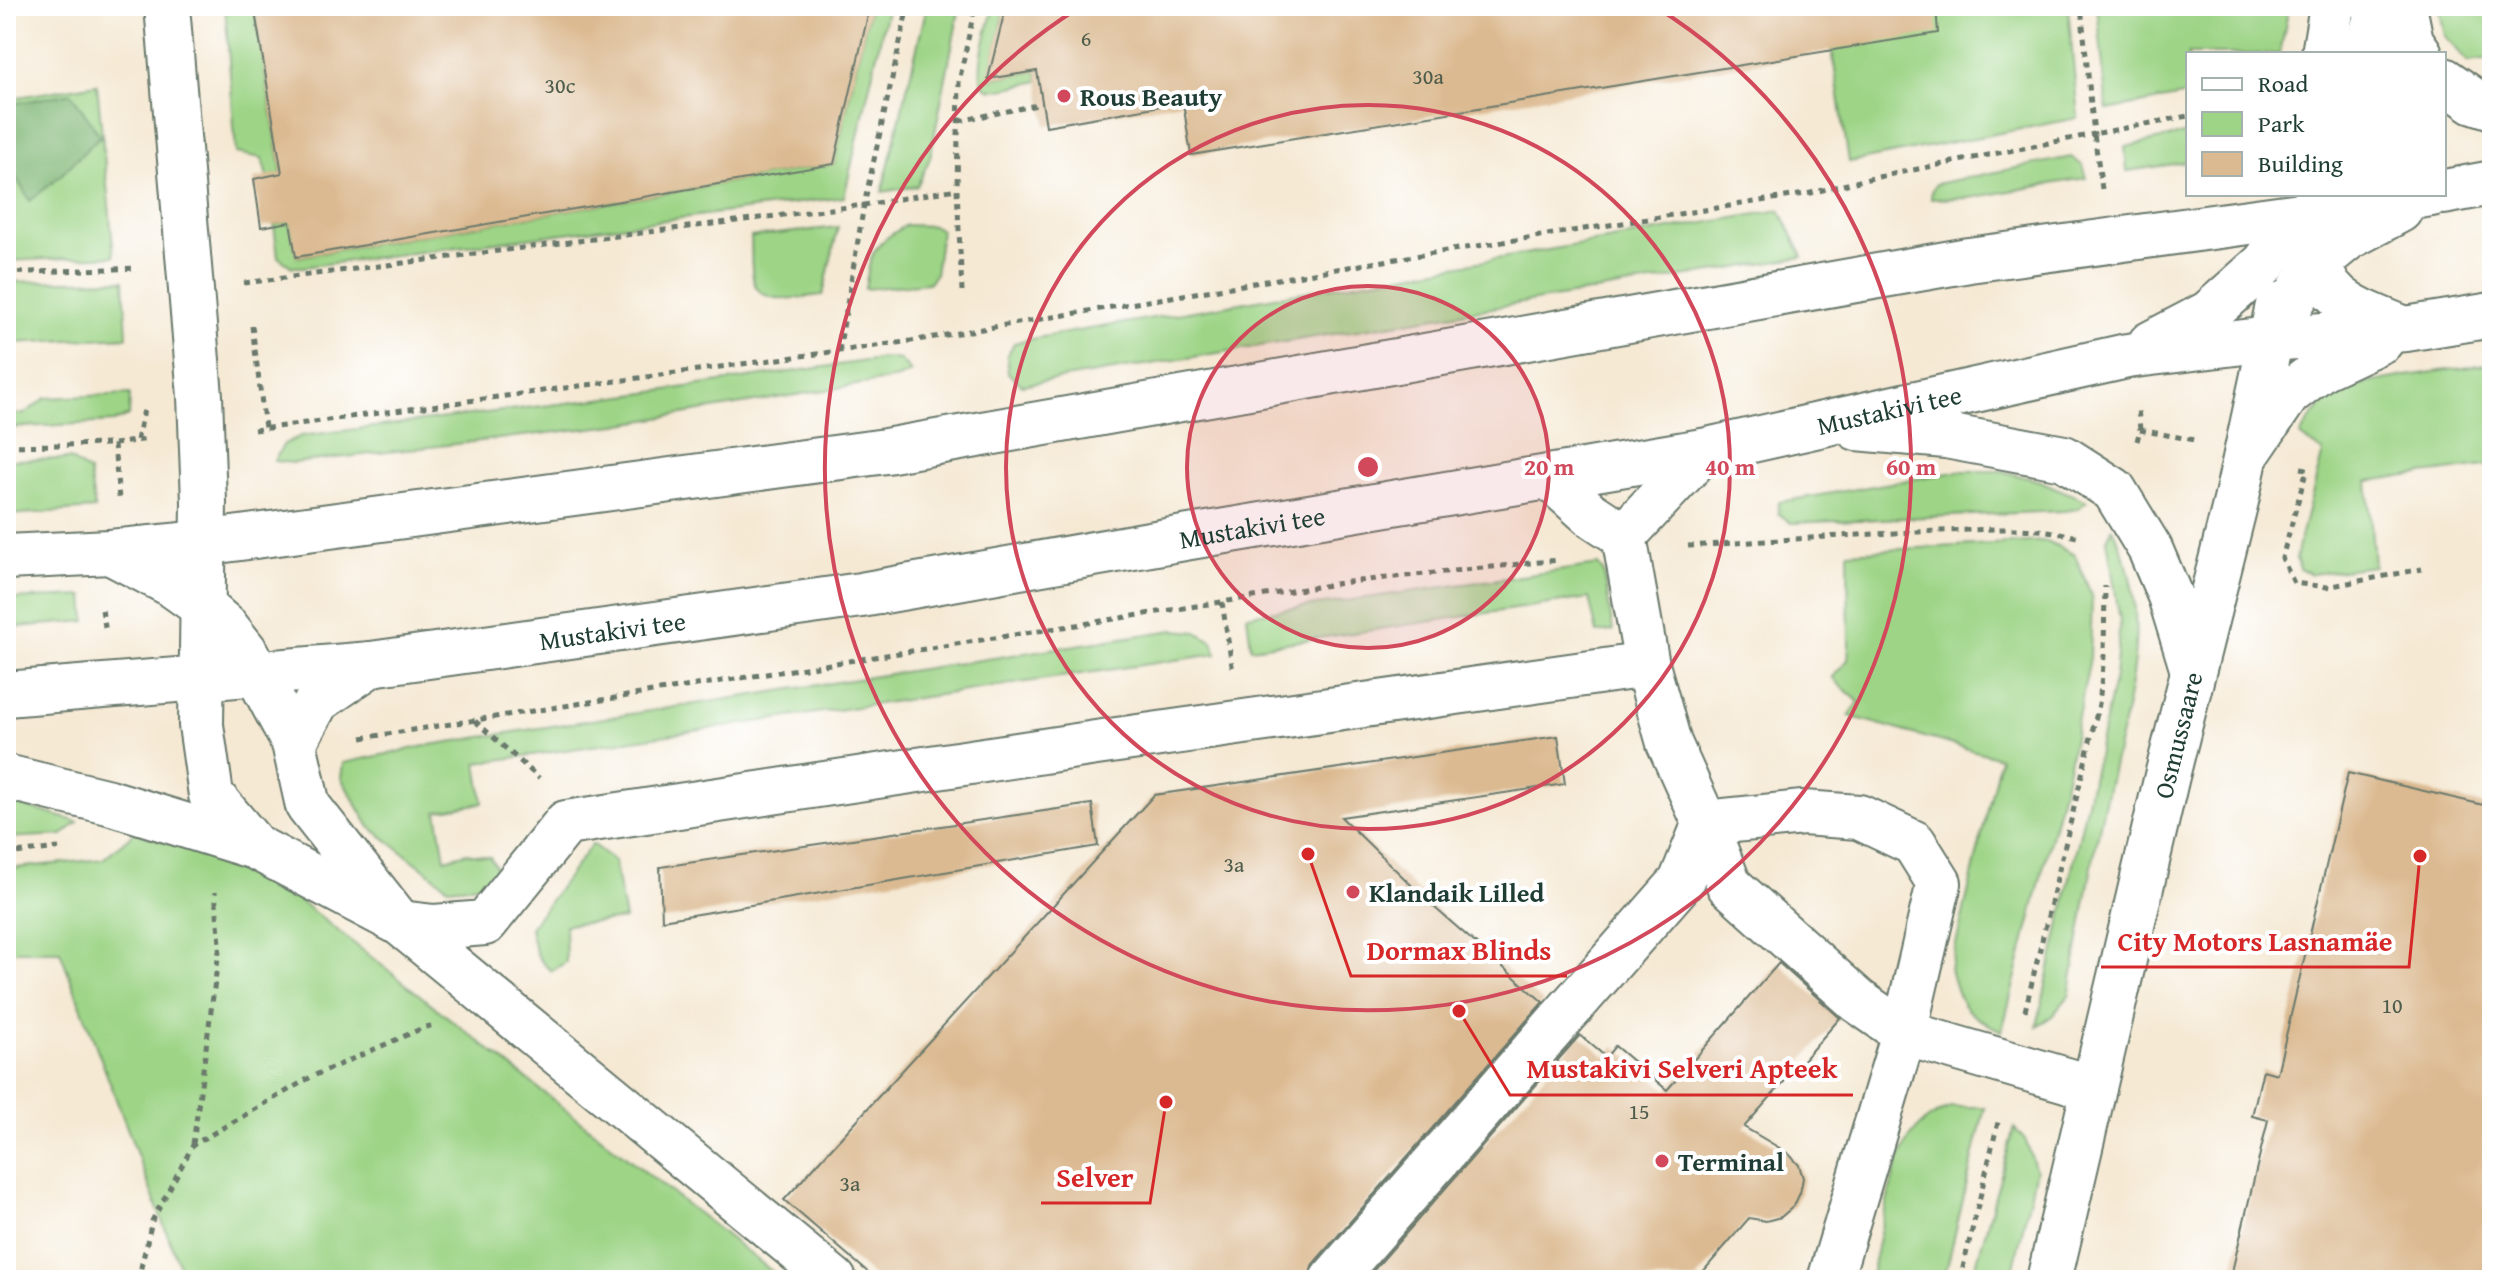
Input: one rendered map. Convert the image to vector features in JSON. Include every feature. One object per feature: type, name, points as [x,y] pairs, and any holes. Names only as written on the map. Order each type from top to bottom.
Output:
[{"type":"main road","points":[[167,6],[202,435],[201,725],[211,795],[255,847]]},
{"type":"main road","points":[[2324,52],[2332,6]]},
{"type":"main road","points":[[2367,52],[2379,6]]},
{"type":"main road","points":[[2404,6],[2411,41],[2419,52]]},
{"type":"main road","points":[[2446,81],[2474,101],[2492,107]]},
{"type":"main road","points":[[2446,192],[2492,183]]},
{"type":"main road","points":[[2110,241],[2225,196]]},
{"type":"main road","points":[[6,557],[203,543],[886,451],[1969,260],[2110,241],[2306,201],[2395,196]]},
{"type":"main road","points":[[2269,339],[2316,264],[2349,237],[2427,196]]},
{"type":"main road","points":[[2306,201],[2316,264],[2325,282],[2348,306],[2406,329]]},
{"type":"main road","points":[[2127,356],[2209,313],[2264,264],[2306,201]]},
{"type":"main road","name":"Osmussaare","points":[[2049,1280],[2166,780],[2247,454],[2269,339],[2306,201]]},
{"type":"main road","name":"Mustakivi tee","points":[[6,694],[371,664],[861,595],[1703,451],[2127,356],[2269,339],[2406,329],[2492,315]]},
{"type":"main road","points":[[2247,454],[2288,394],[2322,368],[2406,329]]},
{"type":"main road","points":[[1819,424],[1946,436],[2064,458],[2114,490],[2150,549],[2170,596],[2193,671]]},
{"type":"main road","points":[[1625,544],[1703,451]]},
{"type":"main road","points":[[1550,478],[1625,544],[1647,665],[1669,743],[1729,885],[1858,1001],[1904,1033],[2094,1088]]},
{"type":"main road","points":[[110,552],[171,584],[202,606],[226,627],[245,651],[294,743],[308,806],[400,923],[834,1280]]},
{"type":"main road","points":[[294,743],[317,701],[371,664]]},
{"type":"main road","points":[[6,777],[109,802],[255,847],[400,923],[434,927],[485,923],[566,823],[1647,665]]},
{"type":"main road","points":[[1705,823],[1803,813],[1859,817],[1914,843],[1939,883],[1904,1033],[1827,1273]]},
{"type":"main road","points":[[1332,1280],[1681,882],[1705,823]]},
{"type":"path","points":[[839,351],[864,205],[908,6]]},
{"type":"path","points":[[962,291],[957,189],[959,82],[975,6]]},
{"type":"path","points":[[2081,6],[2094,134],[2110,241]]},
{"type":"path","points":[[959,121],[1042,104]]},
{"type":"path","points":[[6,446],[114,444],[265,428],[1003,327],[1402,258],[1811,193],[2186,116]]},
{"type":"path","points":[[242,283],[864,205],[957,189]]},
{"type":"path","points":[[6,273],[141,268]]},
{"type":"path","points":[[256,345],[265,428]]},
{"type":"path","points":[[294,743],[343,741],[1348,582],[1625,544],[1683,546],[2010,529],[2058,531],[2081,539],[2132,457],[2140,430],[2127,356]]},
{"type":"path","points":[[1960,1280],[2099,704],[2105,610],[2105,585],[2101,574]]},
{"type":"path","points":[[474,720],[586,820]]},
{"type":"path","points":[[138,1280],[152,1221],[193,1145],[220,944],[215,886]]},
{"type":"path","points":[[193,1145],[311,1077],[425,1027],[510,1014]]},
{"type":"green space","points":[[225,6],[254,6],[282,174],[267,177],[262,158],[236,153]]},
{"type":"green space","points":[[870,6],[888,6],[844,197],[303,267],[292,267],[278,257],[274,225],[290,221],[297,257],[834,164]]},
{"type":"green space","points":[[927,6],[960,6],[930,158],[917,186],[882,192]]},
{"type":"green space","points":[[994,6],[1006,6],[989,79],[1037,71],[1039,81],[999,89],[989,89],[983,84],[982,51]]},
{"type":"green space","points":[[1901,6],[2068,6],[2078,118],[1849,162],[1832,50]]},
{"type":"green space","points":[[2097,6],[2289,6],[2280,52],[2186,52],[2186,95],[2107,110]]},
{"type":"green space","points":[[2439,6],[2492,6],[2492,59],[2468,62],[2445,36]]},
{"type":"green space","points":[[97,84],[114,256],[6,261],[6,99]]},
{"type":"green space","points":[[71,93],[100,136],[30,201],[6,161],[6,110],[12,104]]},
{"type":"green space","points":[[2186,133],[2186,162],[2127,171],[2125,147]]},
{"type":"green space","points":[[2071,157],[2082,165],[2086,178],[1969,198],[1931,199],[1936,184]]},
{"type":"green space","points":[[1780,210],[1803,257],[1022,385],[1008,373],[1007,356],[1014,343],[1025,340]]},
{"type":"green space","points":[[906,225],[934,226],[941,230],[935,275],[928,283],[865,289],[875,251]]},
{"type":"green space","points":[[838,227],[823,295],[784,299],[765,295],[758,290],[752,271],[751,237]]},
{"type":"green space","points":[[124,280],[127,337],[12,343],[6,339],[6,282]]},
{"type":"green space","points":[[886,358],[900,360],[911,372],[898,378],[616,425],[294,463],[274,461],[284,444],[301,436],[639,394]]},
{"type":"green space","points":[[2492,364],[2492,465],[2368,481],[2374,566],[2312,574],[2300,569],[2296,559],[2323,452],[2300,436],[2318,410],[2332,397],[2363,385]]},
{"type":"green space","points":[[130,394],[129,416],[114,422],[6,428],[6,414],[24,414],[46,398]]},
{"type":"green space","points":[[70,459],[89,472],[95,509],[6,515],[6,460]]},
{"type":"green space","points":[[1961,471],[2002,471],[2040,481],[2087,501],[2077,509],[2064,511],[1791,523],[1778,513],[1779,502]]},
{"type":"green space","points":[[2112,528],[2126,561],[2133,594],[2136,627],[2129,695],[2096,847],[2069,996],[2052,1016],[2037,1026],[2115,676],[2120,621],[2107,539]]},
{"type":"green space","points":[[2047,541],[2075,555],[2092,597],[2090,658],[2066,778],[2002,1031],[1966,1009],[1950,969],[2000,758],[1849,716],[1859,702],[1832,678],[1848,660],[1848,552]]},
{"type":"green space","points":[[1598,565],[1604,573],[1613,631],[1597,633],[1589,598],[1251,648],[1247,615]]},
{"type":"green space","points":[[84,596],[86,621],[6,628],[6,599]]},
{"type":"green space","points":[[1174,630],[1197,632],[1213,642],[1217,654],[477,763],[483,803],[437,811],[445,859],[467,853],[490,857],[496,867],[493,877],[479,885],[449,888],[370,827],[341,778],[343,763],[430,745]]},
{"type":"green space","points":[[6,801],[78,822],[62,835],[6,838]]},
{"type":"green space","points":[[135,832],[233,863],[282,887],[783,1280],[180,1280],[182,1273],[60,951],[6,951],[6,869],[103,859]]},
{"type":"green space","points":[[592,844],[614,861],[625,919],[565,925],[566,962],[552,971],[539,957],[530,928]]},
{"type":"green space","points":[[1951,1107],[1985,1107],[1944,1280],[1870,1280],[1881,1226],[1904,1148],[1924,1122]]},
{"type":"green space","points":[[2014,1128],[2025,1139],[2036,1170],[2011,1280],[1972,1280]]},
{"type":"building","points":[[254,6],[870,6],[834,164],[296,257],[290,222],[261,227],[254,179],[282,173]]},
{"type":"building","points":[[1006,6],[1936,6],[1938,33],[1191,155],[1183,102],[1046,126],[1037,71],[988,79]]},
{"type":"building","points":[[1558,736],[1565,784],[1341,817],[1435,908],[1543,1002],[1313,1264],[1308,1280],[877,1280],[784,1200],[1154,795]]},
{"type":"building","points":[[2348,773],[2492,807],[2492,1280],[2230,1280],[2268,1120],[2252,1116],[2263,1070],[2277,1074]]},
{"type":"building","points":[[1092,804],[1098,846],[662,920],[660,867]]},
{"type":"building","points":[[1779,963],[1840,1018],[1744,1127],[1788,1153],[1799,1165],[1803,1178],[1800,1193],[1794,1206],[1781,1217],[1766,1221],[1749,1218],[1696,1280],[1365,1280],[1580,1035],[1606,1057],[1615,1046],[1667,1090]]},
{"type":"place","name":"Rous Beauty","points":[[1064,96]]},
{"type":"place","name":"Dormax Blinds","points":[[1308,854]]},
{"type":"place","name":"City Motors Lasnamäe","points":[[2420,856]]},
{"type":"place","name":"Klandaik Lilled","points":[[1353,892]]},
{"type":"place","name":"Mustakivi Selveri Apteek","points":[[1459,1011]]},
{"type":"place","name":"Selver","points":[[1166,1102]]},
{"type":"place","name":"Terminal","points":[[1662,1161]]}]
